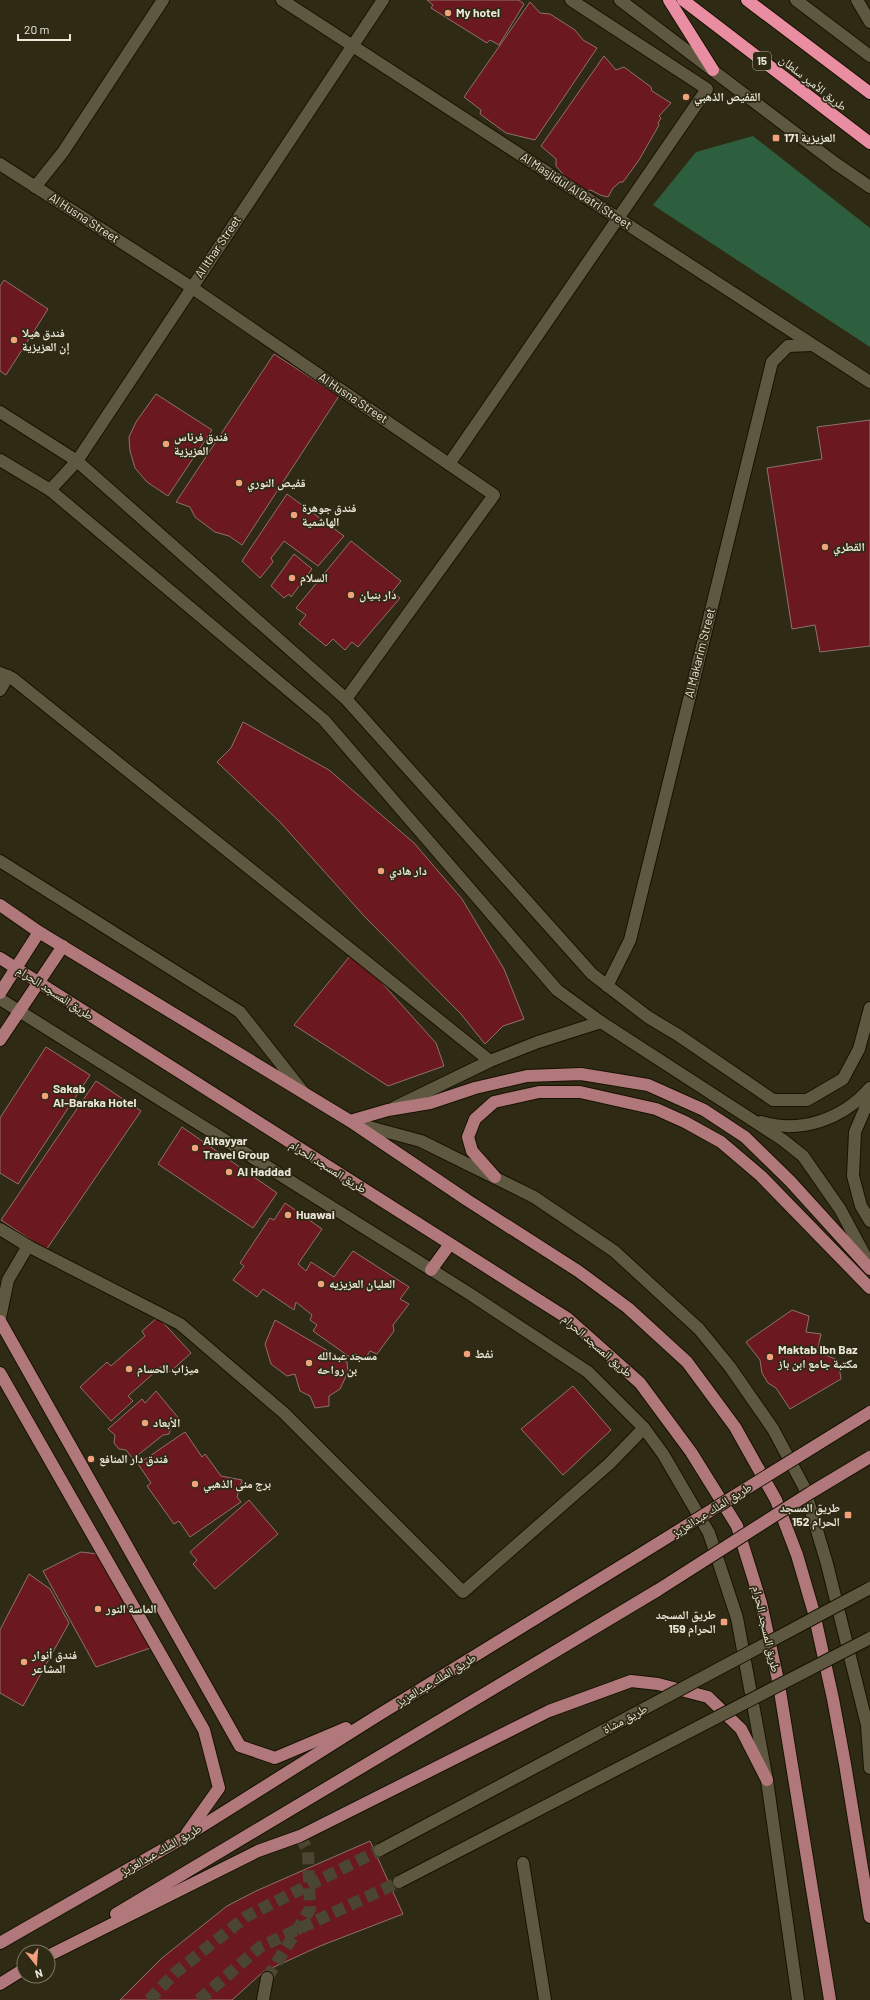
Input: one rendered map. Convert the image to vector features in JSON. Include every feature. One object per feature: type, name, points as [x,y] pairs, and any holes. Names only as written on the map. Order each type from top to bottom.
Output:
[{"type":"highway","points":[[669,0],[713,70]]},
{"type":"highway","name":"طريق الأمير سلطان","points":[[683,0],[870,143]]},
{"type":"highway","points":[[747,0],[870,93]]},
{"type":"main road","points":[[0,905],[39,932],[308,1097],[350,1121],[467,1200],[578,1271],[628,1308],[687,1362],[735,1427],[776,1500],[796,1555],[814,1613],[845,1764],[870,1917]]},
{"type":"main road","points":[[0,993],[39,932]]},
{"type":"main road","points":[[0,1040],[63,946]]},
{"type":"main road","name":"طريق المسجد الحرام","points":[[0,958],[567,1318],[640,1383],[691,1452],[738,1526],[761,1603],[779,1685],[830,2000]]},
{"type":"main road","points":[[350,1121],[388,1110],[430,1104],[475,1088],[527,1076],[581,1074],[648,1085],[704,1110],[745,1137],[790,1181],[870,1269]]},
{"type":"main road","points":[[495,1177],[472,1151],[468,1137],[474,1119],[494,1102],[539,1092],[580,1092],[656,1109],[685,1122],[721,1142],[761,1176],[870,1288]]},
{"type":"main road","points":[[431,1270],[450,1244]]},
{"type":"main road","points":[[0,1319],[240,1746],[275,1758],[377,1716]]},
{"type":"main road","points":[[0,1373],[204,1730],[219,1788],[183,1838]]},
{"type":"main road","name":"طريق الملك عبدالعزيز","points":[[0,1943],[183,1838],[377,1716],[870,1412]]},
{"type":"main road","points":[[56,1950],[658,1590],[810,1493],[870,1457]]},
{"type":"main road","points":[[56,1951],[258,1851],[300,1836],[549,1711],[631,1681],[658,1684],[708,1697],[741,1729],[767,1780]]},
{"type":"main road","points":[[0,1984],[16,1975]]},
{"type":"street","points":[[36,187],[63,152],[163,0]]},
{"type":"street","name":"Al Masjidul Al Qatri Street","points":[[282,0],[870,382]]},
{"type":"street","name":"Al Ithar Street","points":[[50,490],[77,461],[191,287],[383,0]]},
{"type":"street","points":[[449,464],[707,89],[571,0]]},
{"type":"street","points":[[620,0],[834,163],[870,187]]},
{"type":"street","points":[[796,0],[870,56]]},
{"type":"street","points":[[857,0],[870,22]]},
{"type":"street","name":"Al Husna Street","points":[[0,164],[191,287],[494,495],[346,699]]},
{"type":"street","name":"Al Makarim Street","points":[[607,986],[630,940],[772,362],[788,346],[812,345]]},
{"type":"street","points":[[0,412],[77,461],[346,699],[592,974],[648,1017],[691,1044],[772,1100],[807,1100],[843,1079],[859,1049],[870,1008]]},
{"type":"street","points":[[0,460],[50,490],[324,720],[557,990],[601,1022],[783,1140],[803,1156],[840,1209],[870,1265]]},
{"type":"street","points":[[0,690],[4,674],[12,678],[490,1061]]},
{"type":"street","points":[[0,861],[240,1012],[308,1097]]},
{"type":"street","points":[[0,999],[431,1270],[588,1372],[644,1428],[663,1454],[709,1533],[737,1618],[767,1780],[798,2000]]},
{"type":"street","points":[[388,1110],[490,1061],[538,1042],[601,1022]]},
{"type":"street","points":[[752,1120],[780,1126],[808,1124],[822,1121],[848,1108],[870,1088]]},
{"type":"street","points":[[870,1096],[855,1132],[853,1176],[861,1206],[870,1222]]},
{"type":"street","points":[[350,1121],[422,1141],[540,1201],[614,1251],[642,1275],[699,1329],[730,1367],[773,1429],[804,1487],[827,1564],[867,1725],[870,1768]]},
{"type":"street","points":[[0,1229],[28,1246],[180,1324],[284,1413],[462,1592],[609,1464],[644,1428]]},
{"type":"street","points":[[0,1319],[8,1280],[28,1246]]},
{"type":"street","name":"طريق مشاة","points":[[380,1850],[870,1588]]},
{"type":"street","points":[[399,1882],[870,1638]]},
{"type":"street","points":[[523,1863],[545,2000]]},
{"type":"street","points":[[0,1992],[16,1976]]},
{"type":"street","points":[[263,2000],[267,1978]]},
{"type":"green space","points":[[753,136],[870,228],[870,347],[653,205],[696,152]]},
{"type":"building","points":[[427,0],[519,0],[524,4],[499,45],[490,40],[487,43],[431,8],[433,5]]},
{"type":"building","points":[[530,2],[540,13],[550,14],[575,30],[583,40],[597,48],[535,140],[506,133],[480,114],[481,110],[464,97]]},
{"type":"building","points":[[604,56],[616,70],[624,67],[651,87],[652,91],[671,103],[659,116],[661,118],[658,123],[659,125],[639,160],[623,182],[620,182],[613,188],[608,197],[591,190],[587,191],[567,179],[556,166],[556,159],[541,146]]},
{"type":"building","name":"فندق هيلا إن العزيزية","points":[[4,280],[48,309],[6,375],[0,371],[0,286]]},
{"type":"building","points":[[274,354],[339,396],[242,545],[229,536],[215,532],[195,517],[190,507],[176,502]]},
{"type":"building","name":"فندق فرناس العزيزية","points":[[156,394],[212,430],[168,496],[147,482],[135,468],[130,451],[129,437],[136,422]]},
{"type":"building","name":"القطري","points":[[870,420],[870,646],[820,652],[815,625],[792,629],[767,468],[822,459],[817,427]]},
{"type":"building","name":"فندق جوهرة الهاشمية","points":[[287,494],[344,536],[318,566],[284,541],[271,558],[273,562],[260,578],[242,561]]},
{"type":"building","name":"دار بنيان","points":[[351,541],[401,581],[392,592],[400,598],[358,647],[352,642],[345,650],[333,639],[326,646],[299,624],[306,615],[296,608]]},
{"type":"building","name":"السلام","points":[[294,554],[312,569],[291,597],[289,594],[284,598],[271,586]]},
{"type":"building","name":"دار هادي","points":[[243,722],[329,770],[414,843],[462,899],[504,969],[524,1019],[503,1026],[485,1044],[461,1014],[365,917],[280,822],[217,762],[231,748]]},
{"type":"building","points":[[350,956],[373,973],[436,1043],[444,1066],[388,1086],[294,1025]]},
{"type":"building","name":"Sakab Al-Baraka Hotel","points":[[46,1047],[90,1075],[18,1184],[0,1173],[0,1118]]},
{"type":"building","points":[[96,1081],[141,1111],[46,1250],[1,1220]]},
{"type":"building","points":[[182,1127],[277,1193],[253,1228],[158,1164]]},
{"type":"building","name":"العليان العزيزيه","points":[[285,1203],[322,1229],[298,1264],[306,1271],[311,1262],[334,1277],[353,1251],[409,1287],[400,1299],[409,1304],[393,1325],[394,1331],[377,1354],[370,1351],[365,1359],[355,1354],[351,1358],[313,1331],[317,1325],[310,1320],[312,1315],[296,1302],[294,1310],[263,1289],[257,1297],[233,1280],[244,1266],[240,1263],[270,1218],[274,1220]]},
{"type":"building","points":[[792,1310],[809,1316],[806,1332],[821,1334],[817,1352],[838,1360],[841,1379],[790,1409],[776,1388],[768,1383],[762,1373],[760,1360],[746,1342]]},
{"type":"building","name":"ميزاب الحسام","points":[[158,1317],[191,1353],[170,1372],[163,1365],[128,1396],[133,1401],[111,1421],[80,1387],[107,1362],[111,1366],[145,1336],[142,1331]]},
{"type":"building","name":"مسجد عبدالله بن رواحه","points":[[275,1320],[347,1362],[348,1372],[340,1389],[329,1396],[329,1406],[315,1408],[310,1396],[300,1391],[295,1374],[287,1376],[271,1364],[265,1344]]},
{"type":"building","points":[[573,1386],[611,1430],[563,1475],[521,1429]]},
{"type":"building","name":"الأبعاد","points":[[156,1391],[180,1420],[171,1427],[169,1434],[163,1435],[133,1459],[126,1450],[119,1449],[114,1443],[115,1435],[108,1429],[142,1399],[145,1403]]},
{"type":"building","name":"برج منى الذهبي","points":[[185,1432],[202,1457],[205,1454],[221,1476],[242,1480],[237,1497],[241,1502],[190,1537],[179,1521],[174,1524],[147,1486],[151,1483],[138,1464]]},
{"type":"building","points":[[249,1500],[278,1534],[215,1589],[193,1564],[197,1560],[190,1552]]},
{"type":"building","name":"الماسة النور","points":[[81,1552],[98,1554],[156,1646],[96,1667],[43,1571]]},
{"type":"building","name":"فندق أنوار المشاعر","points":[[29,1574],[50,1589],[69,1623],[23,1706],[0,1693],[0,1630]]},
{"type":"building","points":[[370,1841],[403,1914],[320,1946],[263,1972],[232,2000],[120,2000],[162,1958],[227,1906],[256,1891]]},
{"type":"tunnel","points":[[267,1978],[310,1909],[308,1851],[300,1836]]},
{"type":"tunnel","points":[[149,2000],[175,1973],[247,1916],[380,1850]]},
{"type":"tunnel","points":[[199,2000],[260,1947],[399,1882]]},
{"type":"place","name":"My hotel","points":[[448,13]]},
{"type":"place","name":"القفيص الذهبي","points":[[686,97]]},
{"type":"place","name":"العزيزية 171","points":[[776,138]]},
{"type":"place","name":"فندق هيلا إن العزيزية","points":[[14,340]]},
{"type":"place","name":"فندق فرناس العزيزية","points":[[166,444]]},
{"type":"place","name":"قفيص النوري","points":[[239,483]]},
{"type":"place","name":"فندق جوهرة الهاشمية","points":[[294,515]]},
{"type":"place","name":"القطري","points":[[825,547]]},
{"type":"place","name":"السلام","points":[[292,578]]},
{"type":"place","name":"دار بنيان","points":[[351,595]]},
{"type":"place","name":"دار هادي","points":[[381,871]]},
{"type":"place","name":"Sakab Al-Baraka Hotel","points":[[45,1096]]},
{"type":"place","name":"Altayyar Travel Group","points":[[195,1148]]},
{"type":"place","name":"Al Haddad","points":[[229,1172]]},
{"type":"place","name":"Huawai","points":[[288,1215]]},
{"type":"place","name":"العليان العزيزيه","points":[[321,1284]]},
{"type":"place","name":"نفط","points":[[467,1354]]},
{"type":"place","name":"Maktab Ibn Baz مكتبة جامع ابن باز","points":[[770,1357]]},
{"type":"place","name":"مسجد عبدالله بن رواحه","points":[[309,1363]]},
{"type":"place","name":"ميزاب الحسام","points":[[129,1369]]},
{"type":"place","name":"الأبعاد","points":[[145,1423]]},
{"type":"place","name":"فندق دار المنافع","points":[[91,1459]]},
{"type":"place","name":"برج منى الذهبي","points":[[195,1484]]},
{"type":"place","name":"طريق المسجد الحرام 152","points":[[848,1515]]},
{"type":"place","name":"الماسة النور","points":[[98,1609]]},
{"type":"place","name":"طريق المسجد الحرام 159","points":[[724,1622]]},
{"type":"place","name":"فندق أنوار المشاعر","points":[[24,1662]]}]
